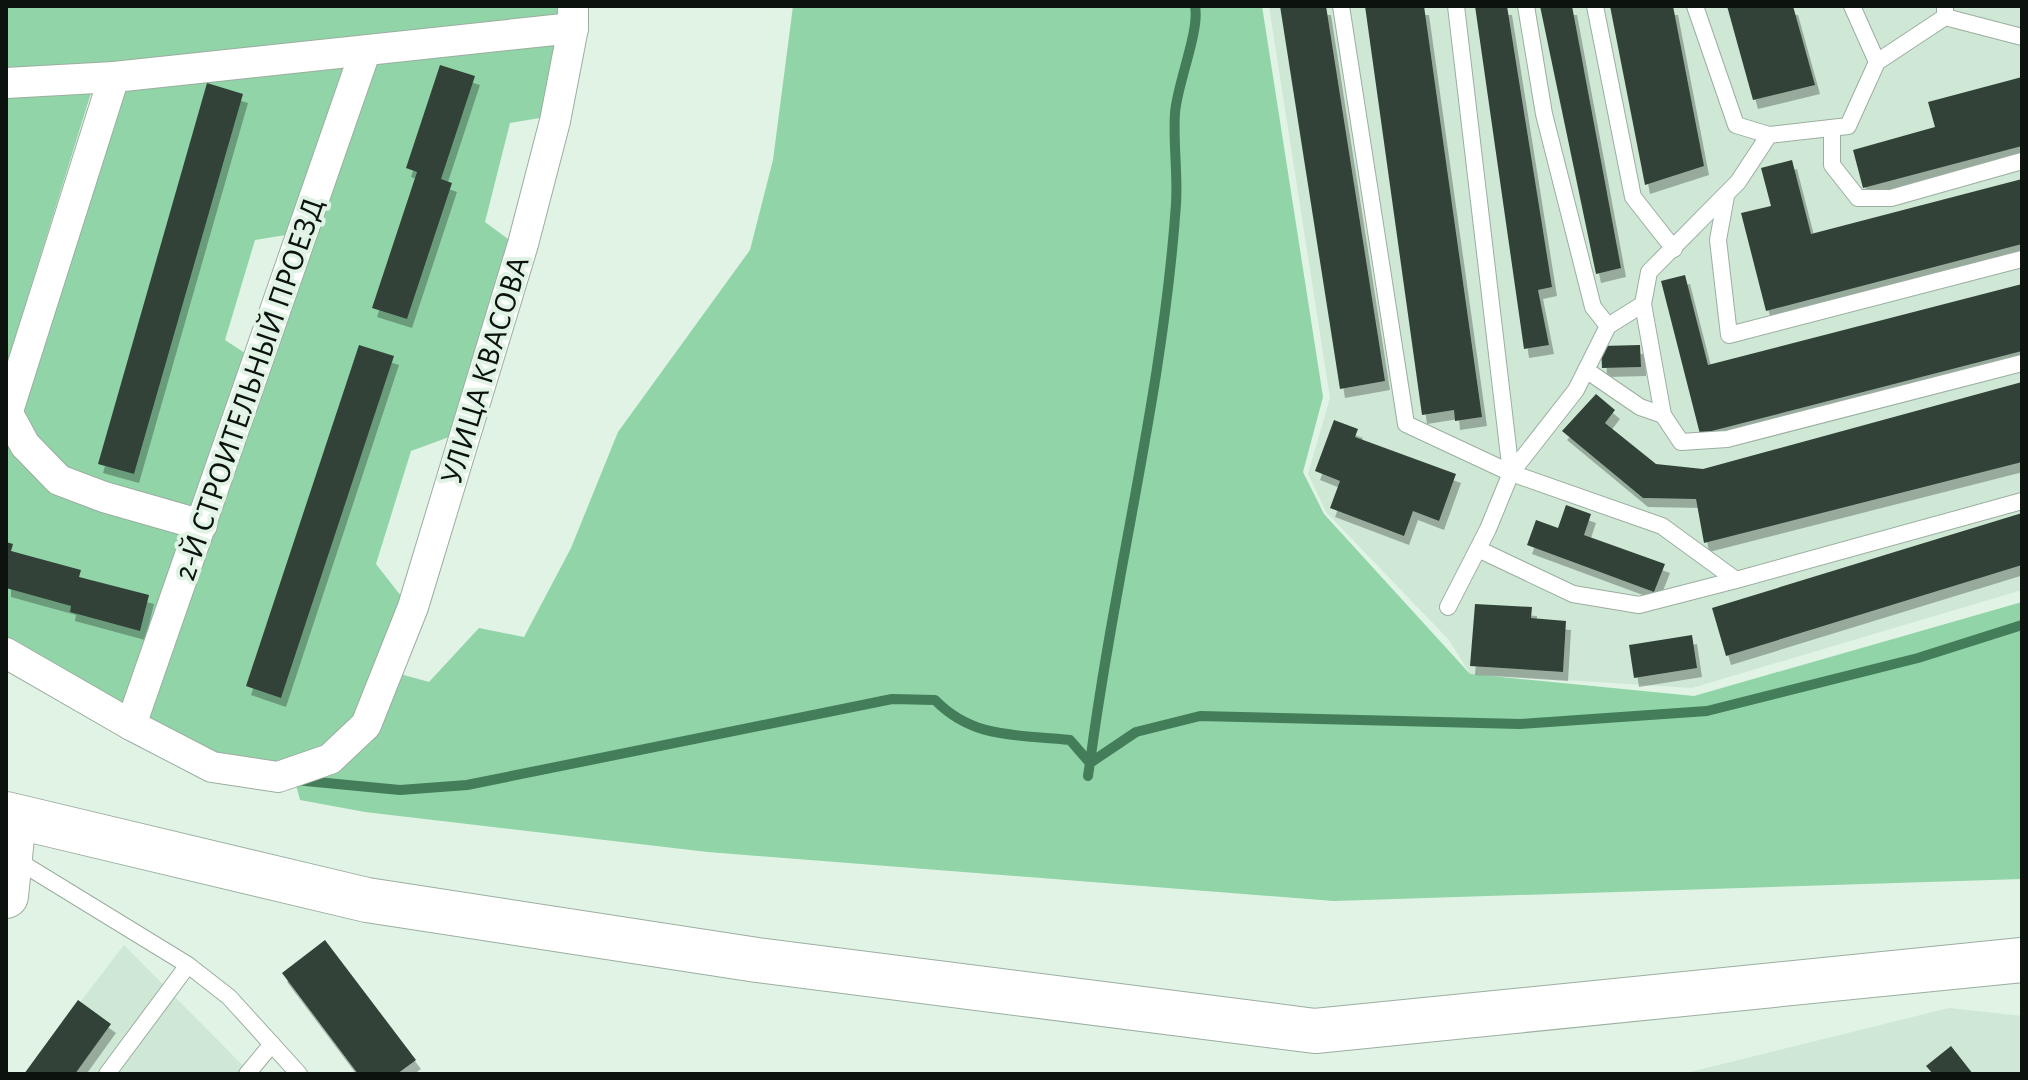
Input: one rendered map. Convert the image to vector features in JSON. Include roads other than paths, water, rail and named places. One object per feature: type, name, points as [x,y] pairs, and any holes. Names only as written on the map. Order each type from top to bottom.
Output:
[{"type":"street","points":[[6,83],[114,77],[365,52],[573,17]]},
{"type":"street","name":"УЛИЦА КВАСОВА","points":[[131,725],[212,767],[278,777],[330,759],[366,725],[413,607],[523,244],[555,121],[573,17]]},
{"type":"street","name":"2-Й СТРОИТЕЛЬНЫЙ ПРОЕЗД","points":[[131,725],[365,52]]},
{"type":"street","points":[[114,77],[7,411],[25,445],[59,480],[104,497],[202,525]]},
{"type":"street","points":[[6,653],[131,725]]},
{"type":"street","points":[[9,846],[757,960],[1315,1031],[2022,960]]},
{"type":"lane","points":[[1341,6],[1406,424],[1511,473],[1662,526],[1736,580]]},
{"type":"lane","points":[[1456,6],[1511,473]]},
{"type":"lane","points":[[1526,6],[1544,114],[1593,307],[1608,326]]},
{"type":"lane","points":[[1595,6],[1633,197],[1674,249]]},
{"type":"lane","points":[[1695,6],[1736,125],[1769,135],[1848,126],[1877,62],[1945,11],[2022,37]]},
{"type":"lane","points":[[1852,6],[1877,62]]},
{"type":"lane","points":[[1832,128],[1832,165],[1858,198],[1891,198],[2022,161]]},
{"type":"lane","points":[[1769,135],[1726,195],[1649,272],[1643,304],[1663,415],[1681,442],[1727,439],[2022,363]]},
{"type":"lane","points":[[1726,195],[1718,240],[1729,335],[2022,259]]},
{"type":"lane","points":[[1448,607],[1478,549],[1511,473],[1576,390],[1608,326],[1643,304]]},
{"type":"lane","points":[[1586,370],[1640,407],[1663,415]]},
{"type":"lane","points":[[1478,549],[1573,594],[1639,605],[2022,501]]},
{"type":"lane","points":[[9,846],[188,965],[229,997],[299,1074]]},
{"type":"lane","points":[[107,1074],[188,965]]},
{"type":"lane","points":[[247,1074],[272,1044]]},
{"type":"waterway","points":[[1090,763],[1170,275],[1176,204],[1175,113],[1194,29],[1195,6]]},
{"type":"waterway","points":[[1088,776],[1090,763],[1136,732],[1200,716],[1520,724],[1707,711],[1918,658],[2022,625]]},
{"type":"waterway","points":[[295,780],[400,790],[467,785],[892,699],[935,700],[965,722],[998,733],[1070,740],[1090,763]]}]
